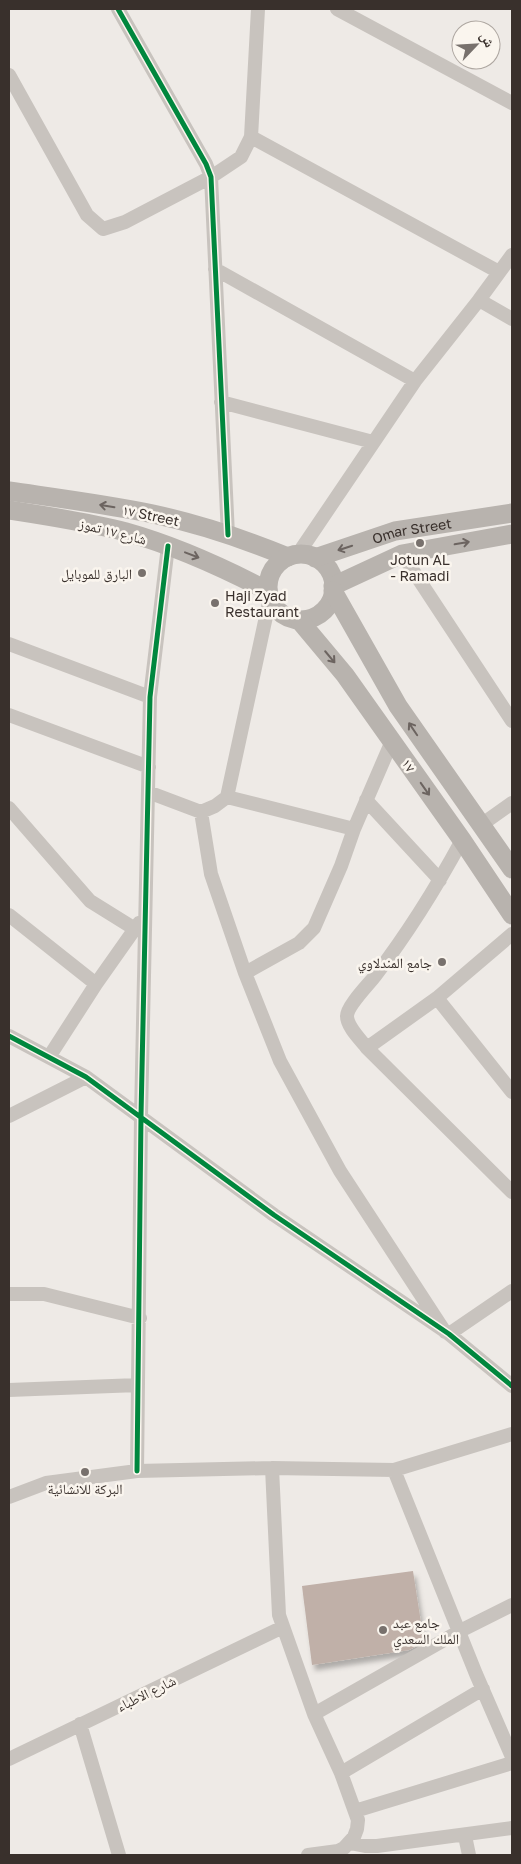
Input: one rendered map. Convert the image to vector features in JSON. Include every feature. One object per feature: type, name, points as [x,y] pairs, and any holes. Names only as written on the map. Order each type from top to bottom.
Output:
[{"type":"main road","name":"١٧ Street","points":[[9,491],[153,514],[300,556]]},
{"type":"main road","name":"شارع ١٧ تموز","points":[[9,511],[90,524],[126,532],[168,546],[217,566],[269,595]]},
{"type":"main road","name":"Omar Street","points":[[300,556],[395,531],[512,513]]},
{"type":"main road","name":"Omar Street","points":[[333,588],[402,554],[512,534]]},
{"type":"main road","points":[[300,556],[324,564],[331,574],[333,588],[331,600],[326,609],[318,615],[308,619],[298,620],[289,618],[274,606],[269,595],[270,574],[281,561],[300,556]]},
{"type":"main road","name":"١٧","points":[[333,588],[398,706],[512,869]]},
{"type":"main road","name":"١٧","points":[[298,620],[345,675],[462,840],[512,915]]},
{"type":"street","points":[[118,9],[206,164],[211,177],[228,535]]},
{"type":"street","points":[[9,75],[86,215],[103,229],[125,222],[211,177],[241,157],[250,137],[258,9]]},
{"type":"street","points":[[337,9],[512,103]]},
{"type":"street","points":[[250,137],[499,272]]},
{"type":"street","points":[[300,556],[373,442],[415,381],[512,255]]},
{"type":"street","points":[[215,269],[415,381]]},
{"type":"street","points":[[479,300],[512,319]]},
{"type":"street","points":[[221,402],[373,442]]},
{"type":"street","points":[[137,1471],[150,697],[168,546]]},
{"type":"street","points":[[402,554],[512,721]]},
{"type":"street","points":[[148,792],[201,812],[215,806],[227,796],[269,595]]},
{"type":"street","points":[[9,644],[150,697]]},
{"type":"street","points":[[10,717],[149,767]]},
{"type":"street","points":[[245,973],[299,943],[314,928],[392,741]]},
{"type":"street","points":[[227,796],[354,829]]},
{"type":"street","points":[[366,800],[440,880]]},
{"type":"street","points":[[481,825],[512,803]]},
{"type":"street","points":[[9,808],[90,901],[135,929]]},
{"type":"street","points":[[201,812],[211,874],[245,973],[280,1061],[340,1171],[447,1333]]},
{"type":"street","points":[[462,840],[416,919],[375,977],[349,1009],[347,1016],[350,1025],[367,1048],[512,1192]]},
{"type":"street","points":[[49,1057],[96,984],[146,913]]},
{"type":"street","points":[[9,915],[96,984]]},
{"type":"street","points":[[367,1048],[437,998],[512,934]]},
{"type":"street","points":[[437,998],[512,1092]]},
{"type":"street","points":[[9,1036],[86,1077],[142,1116],[274,1215],[447,1333],[512,1386]]},
{"type":"street","points":[[9,1116],[86,1077]]},
{"type":"street","points":[[447,1333],[512,1291]]},
{"type":"street","points":[[9,1294],[44,1294],[140,1318]]},
{"type":"street","points":[[9,1390],[138,1385]]},
{"type":"street","points":[[9,1497],[46,1483],[137,1471],[272,1468],[394,1470],[512,1434]]},
{"type":"street","points":[[272,1468],[279,1615],[314,1714],[358,1820],[357,1829],[342,1850]]},
{"type":"street","points":[[394,1470],[483,1689],[509,1739],[512,1757]]},
{"type":"street","points":[[314,1714],[460,1631],[512,1605]]},
{"type":"street","name":"شارع الاطباء","points":[[9,1759],[283,1627]]},
{"type":"street","points":[[340,1774],[483,1689]]},
{"type":"street","points":[[80,1724],[119,1855]]},
{"type":"street","points":[[355,1811],[512,1763]]},
{"type":"street","points":[[308,1855],[464,1836],[512,1828]]},
{"type":"street","points":[[464,1836],[469,1855]]},
{"type":"building","points":[[413,1571],[424,1642],[409,1650],[312,1665],[302,1586]]},
{"type":"cycle path","points":[[118,9],[206,164],[211,177],[228,535]]},
{"type":"cycle path","points":[[137,1471],[141,1116],[150,697],[168,546]]},
{"type":"cycle path","points":[[9,1036],[86,1077],[274,1215],[449,1334],[512,1386]]},
{"type":"place","name":"Jotun AL - Ramadi","points":[[420,543]]},
{"type":"place","name":"البارق للموبايل","points":[[142,573]]},
{"type":"place","name":"Haji Zyad Restaurant","points":[[215,603]]},
{"type":"place","name":"جامع المندلاوي","points":[[442,962]]},
{"type":"place","name":"البركة للانشائية","points":[[85,1472]]},
{"type":"place","name":"جامع عبد الملك السعدي","points":[[383,1630]]}]
